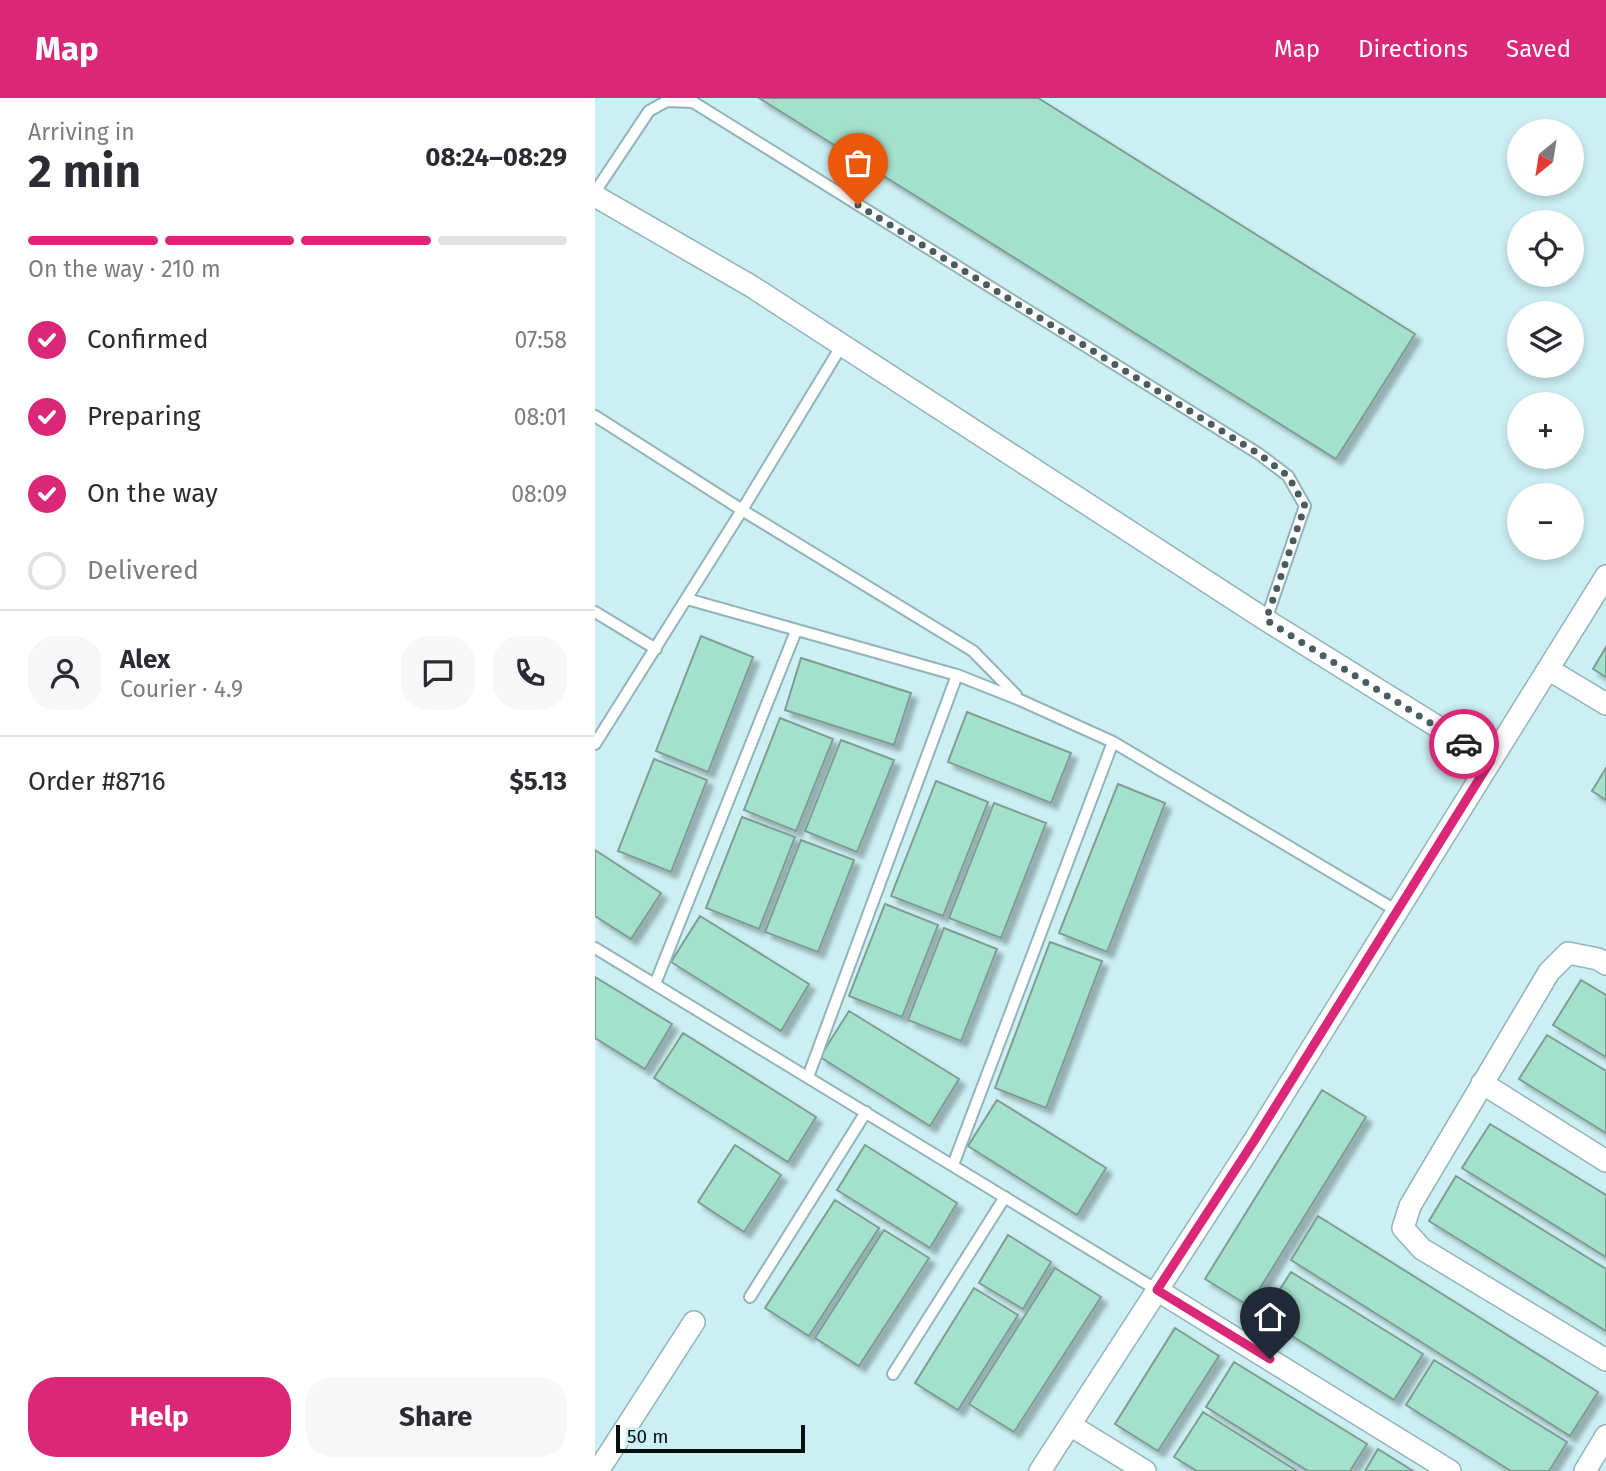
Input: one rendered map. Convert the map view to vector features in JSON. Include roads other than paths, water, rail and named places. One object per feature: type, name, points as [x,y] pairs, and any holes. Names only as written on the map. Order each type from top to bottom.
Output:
[{"type":"street","points":[[595,194],[751,286],[1266,620],[1491,760]]},
{"type":"street","points":[[1040,1471],[1254,1141],[1606,576]]},
{"type":"street","points":[[1548,669],[1606,704]]},
{"type":"street","points":[[1606,964],[1598,959],[1568,953],[1549,972],[1410,1206],[1403,1228],[1422,1249],[1606,1360]]},
{"type":"street","points":[[1482,1083],[1606,1161]]},
{"type":"street","points":[[1157,1290],[1450,1471]]},
{"type":"street","points":[[598,1471],[694,1322]]},
{"type":"street","points":[[1070,1425],[1145,1471]]},
{"type":"street","points":[[1584,1471],[1606,1436]]},
{"type":"lane","points":[[595,194],[649,111],[667,102],[693,102],[1259,454],[1288,476],[1305,506],[1266,620]]},
{"type":"lane","points":[[595,744],[842,345]]},
{"type":"lane","points":[[595,416],[742,510],[973,651],[1020,700]]},
{"type":"lane","points":[[687,598],[957,675],[1020,700],[1114,742],[1397,911]]},
{"type":"lane","points":[[595,612],[656,649]]},
{"type":"lane","points":[[655,984],[796,631]]},
{"type":"lane","points":[[808,1077],[957,675]]},
{"type":"lane","points":[[953,1166],[1114,742]]},
{"type":"lane","points":[[595,948],[1157,1290]]},
{"type":"lane","points":[[750,1297],[866,1112]]},
{"type":"lane","points":[[893,1374],[1005,1197]]}]
